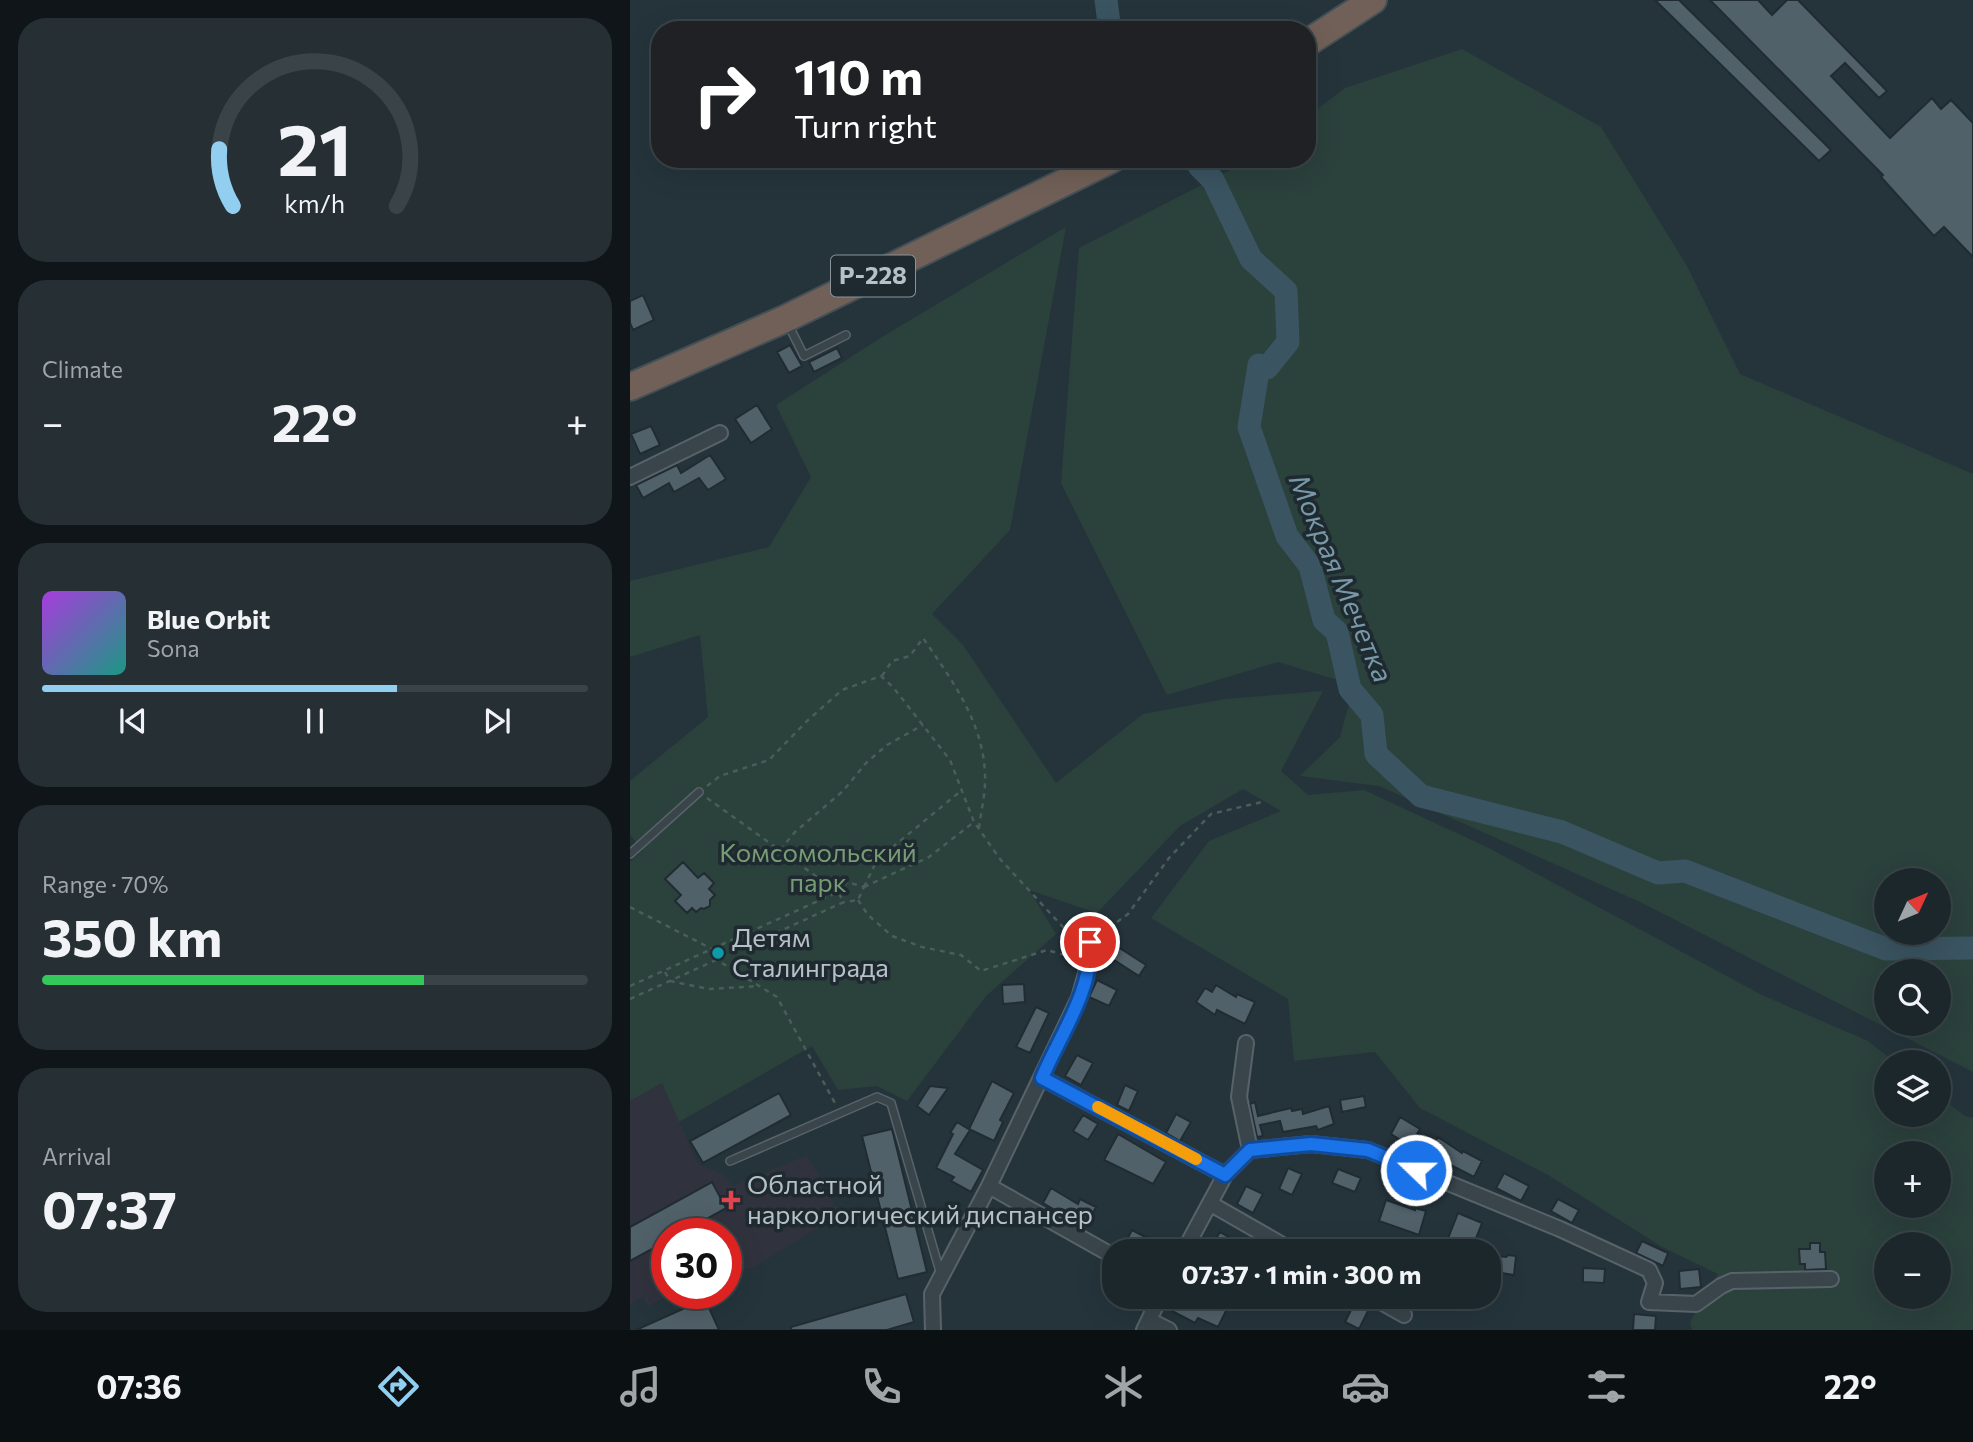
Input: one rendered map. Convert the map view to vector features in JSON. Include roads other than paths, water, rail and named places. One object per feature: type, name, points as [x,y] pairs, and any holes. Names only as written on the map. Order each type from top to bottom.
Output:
[{"type":"highway","points":[[1316,37],[1373,0]]},
{"type":"highway","name":"Р-228","points":[[630,387],[785,319],[1094,168]]},
{"type":"street","points":[[630,477],[720,433]]},
{"type":"street","points":[[933,1330],[932,1294],[989,1186],[1080,999],[1091,956],[1090,942]]},
{"type":"street","points":[[1246,1043],[1239,1097],[1250,1150]]},
{"type":"street","points":[[1042,1078],[1225,1175]]},
{"type":"street","points":[[1191,1239],[1225,1175],[1250,1150],[1311,1144],[1368,1150],[1649,1269],[1655,1283],[1649,1302],[1696,1304],[1732,1281],[1831,1279]]},
{"type":"street","points":[[989,1186],[1102,1249]]},
{"type":"street","points":[[1211,1203],[1272,1239]]},
{"type":"street","points":[[1154,1309],[1147,1325],[1169,1330]]},
{"type":"street","points":[[1393,1309],[1404,1315]]},
{"type":"lane","points":[[785,319],[804,356],[846,335]]},
{"type":"lane","points":[[631,850],[699,792]]},
{"type":"lane","points":[[730,1161],[877,1097],[891,1103],[941,1276]]},
{"type":"waterway","name":"Мокрая Мечетка","points":[[1106,0],[1109,21]]},
{"type":"waterway","name":"Мокрая Мечетка","points":[[1201,168],[1213,180],[1251,259],[1286,291],[1288,342],[1267,368],[1259,365],[1249,427],[1287,536],[1310,566],[1324,620],[1337,632],[1350,689],[1372,715],[1376,754],[1421,796],[1562,832],[1658,873],[1685,871],[1886,949],[1973,948]]},
{"type":"place","name":"Детям Сталинграда","points":[[718,953]]},
{"type":"place","name":"Областной наркологический диспансер","points":[[731,1200]]},
{"type":"park label","name":"Комсомольский парк","points":[[818,868]]}]
